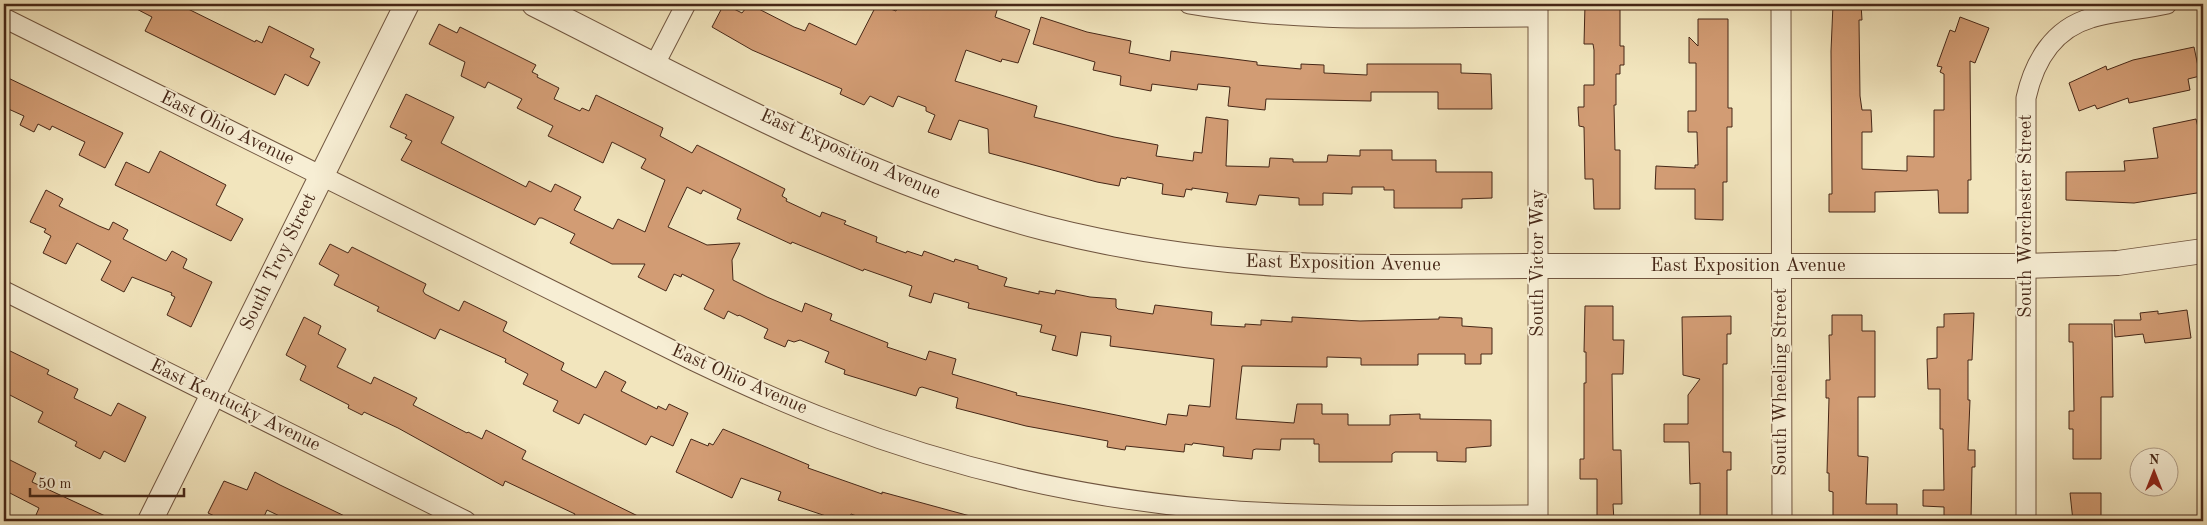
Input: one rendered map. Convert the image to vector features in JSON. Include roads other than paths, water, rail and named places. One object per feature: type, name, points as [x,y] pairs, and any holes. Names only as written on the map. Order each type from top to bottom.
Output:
[{"type":"street","name":"South Troy Street","points":[[150,521],[408,4]]},
{"type":"street","name":"East Exposition Avenue","points":[[534,4],[805,138],[922,189],[983,210],[1107,242],[1233,261],[1297,265],[2026,266],[2118,263],[2203,251]]},
{"type":"street","points":[[656,64],[686,4]]},
{"type":"street","points":[[1189,4],[1257,13],[1308,16],[1538,11]]},
{"type":"street","name":"South Wheeling Street","points":[[1781,4],[1782,521]]},
{"type":"street","name":"South Worchester Street","points":[[2026,521],[2026,98],[2032,74],[2041,56],[2053,41],[2068,28],[2090,18],[2167,4]]},
{"type":"street","name":"South Victor Way","points":[[1538,11],[1538,518]]},
{"type":"street","name":"East Ohio Avenue","points":[[4,18],[764,394],[835,423],[908,448],[982,469],[1057,486],[1133,500],[1210,509],[1350,515],[1538,518]]},
{"type":"street","name":"East Kentucky Avenue","points":[[4,291],[466,521]]}]
